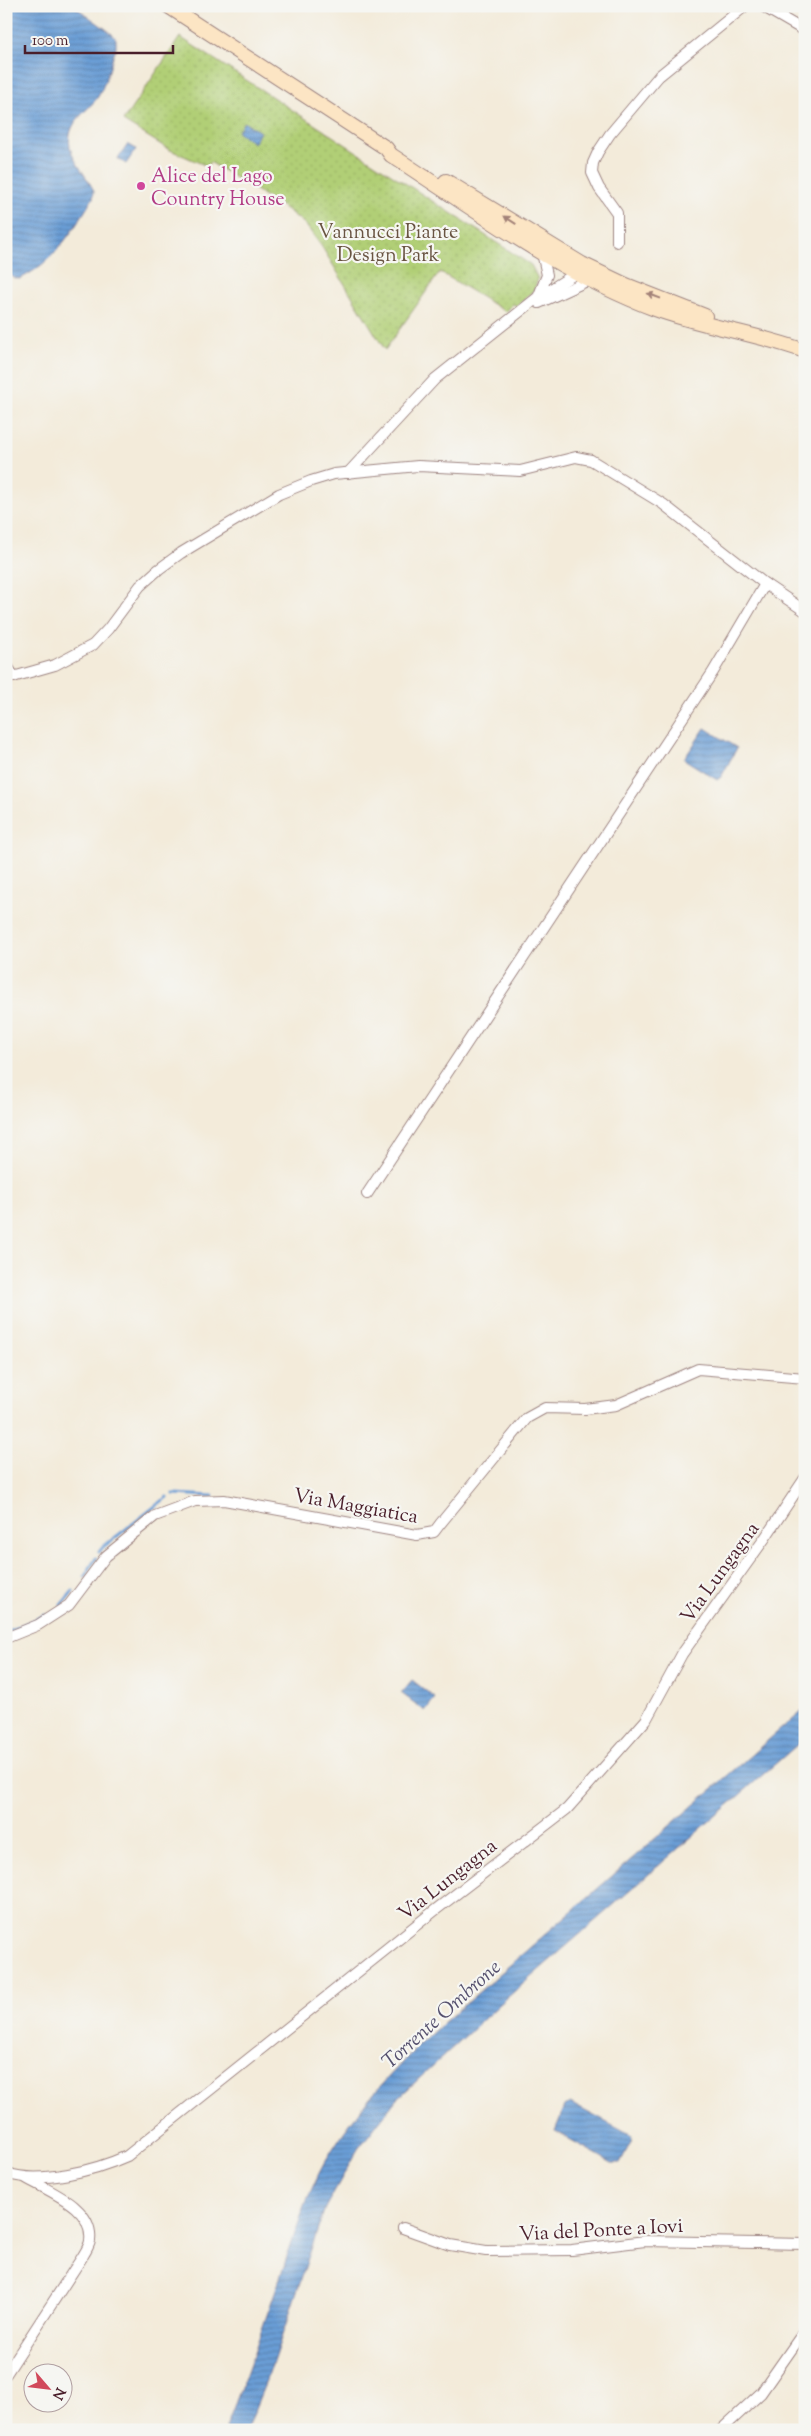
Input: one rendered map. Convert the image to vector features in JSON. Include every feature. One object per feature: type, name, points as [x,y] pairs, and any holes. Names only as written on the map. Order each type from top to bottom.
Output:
[{"type":"main road","points":[[168,6],[386,148],[394,150],[591,275]]},
{"type":"main road","points":[[386,148],[391,155],[542,253],[575,272],[591,275],[715,320],[730,329],[804,350]]},
{"type":"street","points":[[617,242],[617,213],[599,188],[592,173],[593,164],[598,152],[610,134],[659,76],[745,6]]},
{"type":"street","points":[[762,6],[805,31]]},
{"type":"street","points":[[537,298],[545,284],[547,275],[542,253]]},
{"type":"street","points":[[348,473],[426,386],[537,298],[575,272]]},
{"type":"street","points":[[510,319],[591,275]]},
{"type":"street","points":[[6,664],[10,678],[68,660],[93,645],[108,629],[140,586],[154,573],[181,553],[260,504],[311,480],[348,473],[429,465],[520,471],[572,458],[585,458],[663,504],[765,584],[805,611]]},
{"type":"street","points":[[367,1194],[712,672],[765,584]]},
{"type":"street","name":"Via Maggiatica","points":[[6,1638],[38,1625],[61,1611],[79,1593],[106,1556],[121,1542],[155,1516],[187,1503],[224,1500],[417,1535],[428,1534],[440,1524],[526,1418],[540,1409],[585,1409],[616,1405],[698,1369],[805,1378]]},
{"type":"street","name":"Via Lungagna","points":[[6,2173],[26,2178],[79,2172],[102,2166],[136,2150],[434,1911],[568,1809],[646,1720],[682,1654],[766,1538],[805,1478]]},
{"type":"street","points":[[6,2374],[81,2259],[90,2242],[88,2222],[79,2209],[26,2178]]},
{"type":"street","name":"Via del Ponte a Iovi","points":[[403,2228],[450,2245],[486,2251],[572,2250],[645,2241],[805,2244]]},
{"type":"street","points":[[721,2430],[761,2393],[805,2330]]},
{"type":"green space","name":"Vannucci Piante Design Park","points":[[180,37],[531,265],[538,279],[534,290],[517,306],[513,304],[506,312],[440,272],[385,350],[322,247],[305,224],[286,209],[210,162],[207,166],[168,149],[123,121]]},
{"type":"water","points":[[6,6],[74,6],[110,32],[116,39],[116,47],[102,89],[95,101],[79,117],[71,130],[69,138],[74,159],[94,191],[93,198],[71,233],[53,255],[19,279],[14,278],[6,271]]},
{"type":"water","points":[[244,122],[260,132],[254,143],[237,132]]},
{"type":"water","points":[[128,144],[136,149],[126,164],[118,159]]},
{"type":"water","points":[[705,728],[737,748],[721,777],[717,780],[684,759]]},
{"type":"water","points":[[412,1680],[435,1698],[425,1711],[401,1693]]},
{"type":"water","points":[[805,1708],[805,1738],[500,2004],[396,2100],[358,2149],[325,2208],[269,2374],[246,2430],[225,2430],[313,2186],[326,2160],[364,2105],[409,2055],[441,2025]]},
{"type":"water","points":[[570,2103],[632,2136],[631,2142],[620,2163],[612,2163],[555,2131],[565,2106]]},
{"type":"waterway","points":[[174,1494],[213,1496]]},
{"type":"waterway","points":[[99,1552],[167,1497]]},
{"type":"waterway","points":[[85,1576],[96,1558]]},
{"type":"waterway","points":[[61,1605],[73,1591]]},
{"type":"waterway","points":[[6,1632],[45,1615]]},
{"type":"place","name":"Alice del Lago Country House","points":[[141,186]]},
{"type":"water label","name":"Torrente Ombrone","points":[[441,2014]]}]
